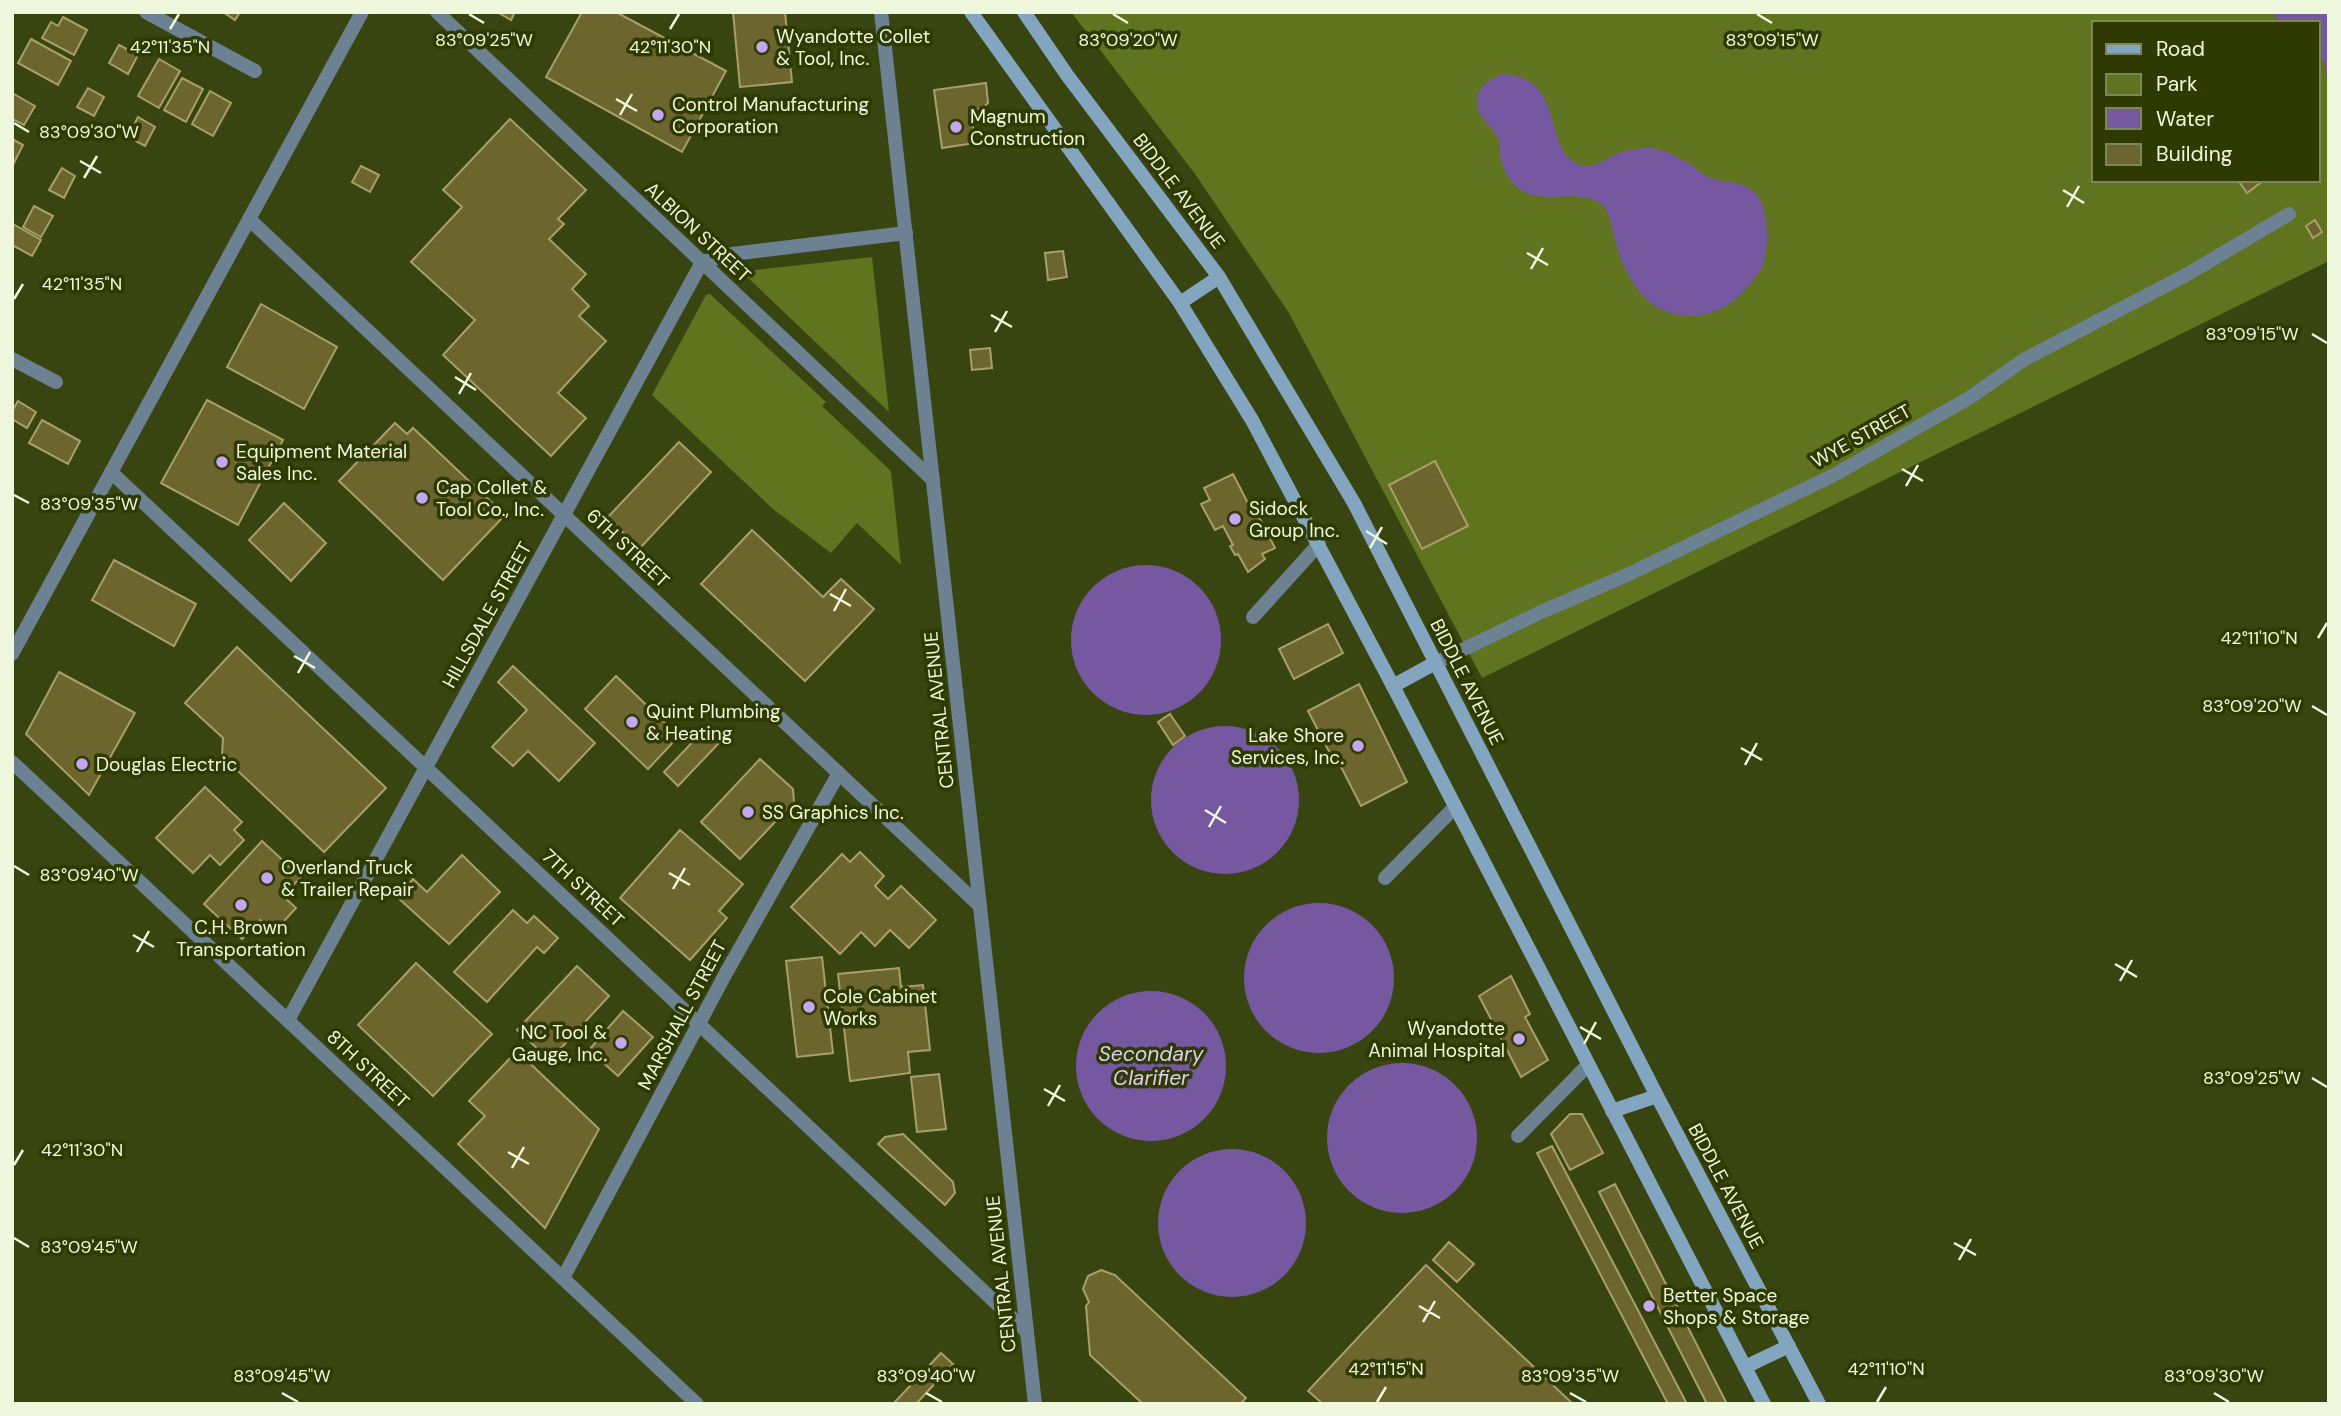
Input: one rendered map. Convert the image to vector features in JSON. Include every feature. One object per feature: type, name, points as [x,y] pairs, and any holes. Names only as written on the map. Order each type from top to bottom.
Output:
[{"type":"main road","points":[[971,12],[1180,303],[1252,420],[1393,685],[1764,1404]]},
{"type":"main road","name":"BIDDLE AVENUE","points":[[1024,12],[1067,75],[1219,277],[1354,503],[1657,1096],[1819,1404]]},
{"type":"main road","points":[[1180,303],[1219,277]]},
{"type":"main road","points":[[1393,685],[1435,663]]},
{"type":"main road","points":[[1612,1111],[1657,1096]]},
{"type":"main road","points":[[1745,1367],[1789,1346]]},
{"type":"street","points":[[146,12],[255,71]]},
{"type":"street","points":[[12,654],[362,12]]},
{"type":"street","name":"ALBION STREET","points":[[437,12],[933,480]]},
{"type":"street","name":"CENTRAL AVENUE","points":[[881,12],[1035,1404]]},
{"type":"street","name":"WYE STREET","points":[[1435,663],[1541,612],[1627,575],[1834,475],[1969,398],[2025,359],[2186,275],[2288,214]]},
{"type":"street","name":"6TH STREET","points":[[249,219],[980,906]]},
{"type":"street","points":[[702,262],[732,254],[906,233]]},
{"type":"street","name":"HILLSDALE STREET","points":[[288,1020],[702,262]]},
{"type":"street","points":[[12,359],[55,382]]},
{"type":"street","name":"7TH STREET","points":[[111,472],[1027,1332]]},
{"type":"street","points":[[1253,617],[1319,544]]},
{"type":"street","name":"8TH STREET","points":[[12,762],[697,1404]]},
{"type":"street","name":"MARSHALL STREET","points":[[563,1278],[838,773]]},
{"type":"street","points":[[1385,878],[1455,807]]},
{"type":"street","points":[[1518,1136],[1588,1065]]},
{"type":"green space","points":[[1071,12],[2272,12],[2279,21],[2092,21],[2092,182],[2320,182],[2320,59],[2324,61],[2329,91],[2329,261],[1482,678],[1289,313],[1195,174]]},
{"type":"green space","points":[[872,257],[889,412],[744,274],[746,271]]},
{"type":"green space","points":[[710,294],[826,402],[822,406],[891,471],[901,565],[857,523],[831,553],[773,509],[652,395],[706,295]]},
{"type":"water","points":[[2272,12],[2329,12],[2329,91],[2324,61],[2320,59],[2320,21],[2279,21]]},
{"type":"water","points":[[1502,74],[1522,78],[1536,87],[1545,99],[1560,143],[1567,155],[1578,164],[1596,165],[1622,152],[1654,148],[1679,158],[1710,178],[1741,184],[1754,192],[1763,207],[1767,233],[1765,257],[1758,275],[1735,300],[1710,313],[1680,315],[1654,305],[1644,297],[1628,275],[1609,216],[1603,206],[1584,197],[1531,194],[1513,184],[1507,175],[1501,160],[1499,140],[1477,107],[1481,89]]},
{"type":"water","points":[[1146,565],[1175,571],[1199,587],[1215,611],[1221,640],[1215,669],[1199,693],[1175,709],[1146,715],[1117,709],[1093,693],[1077,669],[1071,640],[1077,611],[1093,587],[1117,571]]},
{"type":"water","points":[[1225,726],[1254,731],[1278,747],[1294,771],[1299,800],[1294,829],[1278,853],[1254,869],[1225,874],[1196,869],[1172,853],[1156,829],[1151,800],[1156,771],[1172,747],[1196,731]]},
{"type":"water","name":"Secondary Clarifier","points":[[1319,903],[1348,909],[1372,925],[1388,949],[1394,978],[1388,1007],[1372,1031],[1348,1047],[1319,1053],[1290,1047],[1266,1031],[1250,1007],[1244,978],[1250,949],[1266,925],[1290,909]]},
{"type":"water","name":"Secondary Clarifier","points":[[1151,991],[1180,997],[1204,1013],[1220,1037],[1226,1066],[1220,1095],[1204,1119],[1180,1135],[1151,1141],[1122,1135],[1098,1119],[1082,1095],[1076,1066],[1082,1037],[1098,1013],[1122,997]]},
{"type":"water","points":[[1402,1063],[1431,1069],[1455,1085],[1471,1109],[1477,1138],[1471,1167],[1455,1191],[1431,1207],[1402,1213],[1373,1207],[1349,1191],[1333,1167],[1327,1138],[1333,1109],[1349,1085],[1373,1069]]},
{"type":"water","points":[[1232,1149],[1260,1155],[1284,1171],[1300,1195],[1306,1223],[1300,1251],[1284,1275],[1260,1291],[1232,1297],[1204,1291],[1180,1275],[1164,1251],[1158,1223],[1164,1195],[1180,1171],[1204,1155]]},
{"type":"building","points":[[223,12],[240,12],[235,20]]},
{"type":"building","points":[[497,12],[515,12],[511,20]]},
{"type":"building","name":"Control Manufacturing Corporation","points":[[582,12],[616,12],[726,71],[682,152],[546,77]]},
{"type":"building","name":"Wyandotte Collet & Tool, Inc.","points":[[733,12],[785,12],[792,82],[740,87]]},
{"type":"building","points":[[63,17],[87,30],[74,55],[42,38],[51,22],[58,26]]},
{"type":"building","points":[[31,39],[71,61],[58,85],[18,63]]},
{"type":"building","points":[[119,45],[138,55],[128,74],[109,63]]},
{"type":"building","points":[[159,59],[180,71],[159,108],[138,96]]},
{"type":"building","points":[[182,78],[203,89],[186,122],[164,110]]},
{"type":"building","name":"Magnum Construction","points":[[986,83],[988,103],[981,109],[971,110],[975,143],[942,148],[934,90]]},
{"type":"building","points":[[88,88],[104,97],[94,116],[77,107]]},
{"type":"building","points":[[210,91],[231,103],[213,136],[192,124]]},
{"type":"building","points":[[12,93],[35,106],[24,125],[12,119]]},
{"type":"building","points":[[138,117],[155,127],[145,146],[128,137]]},
{"type":"building","points":[[510,119],[586,190],[558,219],[564,224],[549,239],[586,274],[572,289],[589,306],[579,316],[606,341],[558,393],[586,418],[551,456],[443,355],[475,320],[411,262],[462,207],[443,190]]},
{"type":"building","points":[[12,139],[23,145],[13,165],[12,165]]},
{"type":"building","points":[[361,166],[379,175],[370,192],[352,182]]},
{"type":"building","points":[[62,168],[75,176],[64,198],[49,190]]},
{"type":"building","points":[[2239,182],[2261,182],[2247,193]]},
{"type":"building","points":[[34,206],[53,216],[41,237],[23,227]]},
{"type":"building","points":[[2315,220],[2322,232],[2313,238],[2306,226]]},
{"type":"building","points":[[13,224],[41,240],[32,256],[12,245]]},
{"type":"building","points":[[1063,251],[1067,277],[1048,280],[1045,253]]},
{"type":"building","points":[[261,304],[337,347],[304,409],[227,367]]},
{"type":"building","points":[[990,348],[992,368],[972,370],[970,350]]},
{"type":"building","name":"Equipment Material Sales Inc.","points":[[207,400],[283,440],[238,525],[161,483]]},
{"type":"building","points":[[18,401],[36,412],[27,428],[12,419],[12,411]]},
{"type":"building","points":[[42,420],[80,441],[68,464],[29,443]]},
{"type":"building","name":"Cap Collet & Tool Co., Inc.","points":[[395,423],[407,434],[413,428],[505,515],[443,580],[339,481]]},
{"type":"building","points":[[679,442],[711,472],[640,548],[607,518]]},
{"type":"building","points":[[1435,461],[1468,526],[1422,549],[1389,485]]},
{"type":"building","name":"Sidock Group Inc.","points":[[1233,474],[1275,548],[1262,554],[1265,559],[1248,572],[1230,546],[1233,545],[1223,526],[1215,530],[1201,504],[1210,500],[1204,488]]},
{"type":"building","points":[[284,503],[326,543],[291,581],[249,540]]},
{"type":"building","points":[[752,530],[823,597],[841,579],[874,609],[805,681],[701,584]]},
{"type":"building","points":[[114,560],[196,604],[174,646],[92,600]]},
{"type":"building","points":[[1328,624],[1343,653],[1294,679],[1279,649]]},
{"type":"building","points":[[237,647],[386,788],[324,852],[222,756],[223,738],[185,703]]},
{"type":"building","points":[[513,666],[595,743],[559,781],[528,751],[513,766],[492,747],[527,710],[498,682]]},
{"type":"building","name":"Douglas Electric","points":[[59,672],[135,713],[89,795],[26,734]]},
{"type":"building","name":"Quint Plumbing & Heating","points":[[616,676],[679,736],[648,769],[585,709]]},
{"type":"building","name":"Lake Shore Services, Inc.","points":[[1359,684],[1407,782],[1361,806],[1308,711]]},
{"type":"building","points":[[1170,714],[1185,736],[1173,745],[1158,722]]},
{"type":"building","points":[[705,729],[719,743],[678,786],[664,772]]},
{"type":"building","name":"SS Graphics Inc.","points":[[760,759],[793,789],[794,802],[740,859],[701,822]]},
{"type":"building","points":[[205,787],[242,822],[234,830],[244,840],[220,865],[210,855],[193,873],[156,838]]},
{"type":"building","points":[[680,830],[743,884],[719,911],[727,918],[690,960],[620,898]]},
{"type":"building","points":[[262,841],[301,877],[283,896],[296,908],[273,933],[260,920],[242,939],[204,904]]},
{"type":"building","points":[[860,852],[884,876],[875,886],[888,899],[901,886],[936,920],[909,948],[890,930],[875,946],[861,932],[840,954],[791,907],[842,854],[850,862]]},
{"type":"building","points":[[462,855],[500,892],[449,944],[397,897],[413,879],[427,892]]},
{"type":"building","points":[[513,910],[527,923],[534,916],[558,938],[544,953],[537,947],[487,1002],[454,972]]},
{"type":"building","name":"Cole Cabinet Works","points":[[822,957],[833,1053],[797,1057],[786,961]]},
{"type":"building","points":[[416,963],[492,1034],[433,1096],[358,1025]]},
{"type":"building","points":[[577,966],[609,996],[550,1060],[517,1030]]},
{"type":"building","points":[[899,968],[901,987],[923,985],[930,1050],[908,1052],[910,1073],[850,1081],[838,974]]},
{"type":"building","name":"Wyandotte Animal Hospital","points":[[1511,976],[1530,1014],[1525,1017],[1548,1060],[1521,1077],[1479,996]]},
{"type":"building","name":"NC Tool & Gauge, Inc.","points":[[623,1011],[653,1037],[618,1076],[589,1050]]},
{"type":"building","points":[[517,1051],[599,1129],[545,1228],[458,1144],[485,1116],[469,1101]]},
{"type":"building","points":[[939,1074],[946,1129],[917,1132],[911,1077]]},
{"type":"building","points":[[1570,1114],[1582,1114],[1603,1153],[1570,1170],[1551,1134]]},
{"type":"building","points":[[903,1134],[953,1182],[955,1193],[945,1205],[878,1144],[885,1137]]},
{"type":"building","points":[[1552,1146],[1687,1404],[1668,1404],[1537,1153]]},
{"type":"building","points":[[1615,1184],[1727,1404],[1707,1404],[1599,1192]]},
{"type":"building","points":[[1449,1242],[1474,1264],[1457,1282],[1433,1260]]},
{"type":"building","points":[[1426,1265],[1573,1404],[1323,1404],[1308,1391]]},
{"type":"building","points":[[1101,1270],[1115,1275],[1246,1398],[1240,1404],[1143,1404],[1090,1355],[1086,1306],[1089,1302],[1083,1289],[1088,1276]]},
{"type":"building","points":[[941,1353],[953,1364],[916,1404],[893,1404]]},
{"type":"place","name":"Wyandotte Collet & Tool, Inc.","points":[[762,47]]},
{"type":"place","name":"Control Manufacturing Corporation","points":[[658,115]]},
{"type":"place","name":"Magnum Construction","points":[[956,127]]},
{"type":"place","name":"Equipment Material Sales Inc.","points":[[222,462]]},
{"type":"place","name":"Cap Collet & Tool Co., Inc.","points":[[422,498]]},
{"type":"place","name":"Sidock Group Inc.","points":[[1235,519]]},
{"type":"place","name":"Quint Plumbing & Heating","points":[[632,722]]},
{"type":"place","name":"Lake Shore Services, Inc.","points":[[1358,746]]},
{"type":"place","name":"Douglas Electric","points":[[82,764]]},
{"type":"place","name":"SS Graphics Inc.","points":[[748,812]]},
{"type":"place","name":"Overland Truck & Trailer Repair","points":[[267,878]]},
{"type":"place","name":"C.H. Brown Transportation","points":[[241,905]]},
{"type":"place","name":"Cole Cabinet Works","points":[[809,1007]]},
{"type":"place","name":"Wyandotte Animal Hospital","points":[[1519,1039]]},
{"type":"place","name":"NC Tool & Gauge, Inc.","points":[[621,1043]]},
{"type":"place","name":"Better Space Shops & Storage","points":[[1649,1306]]}]
